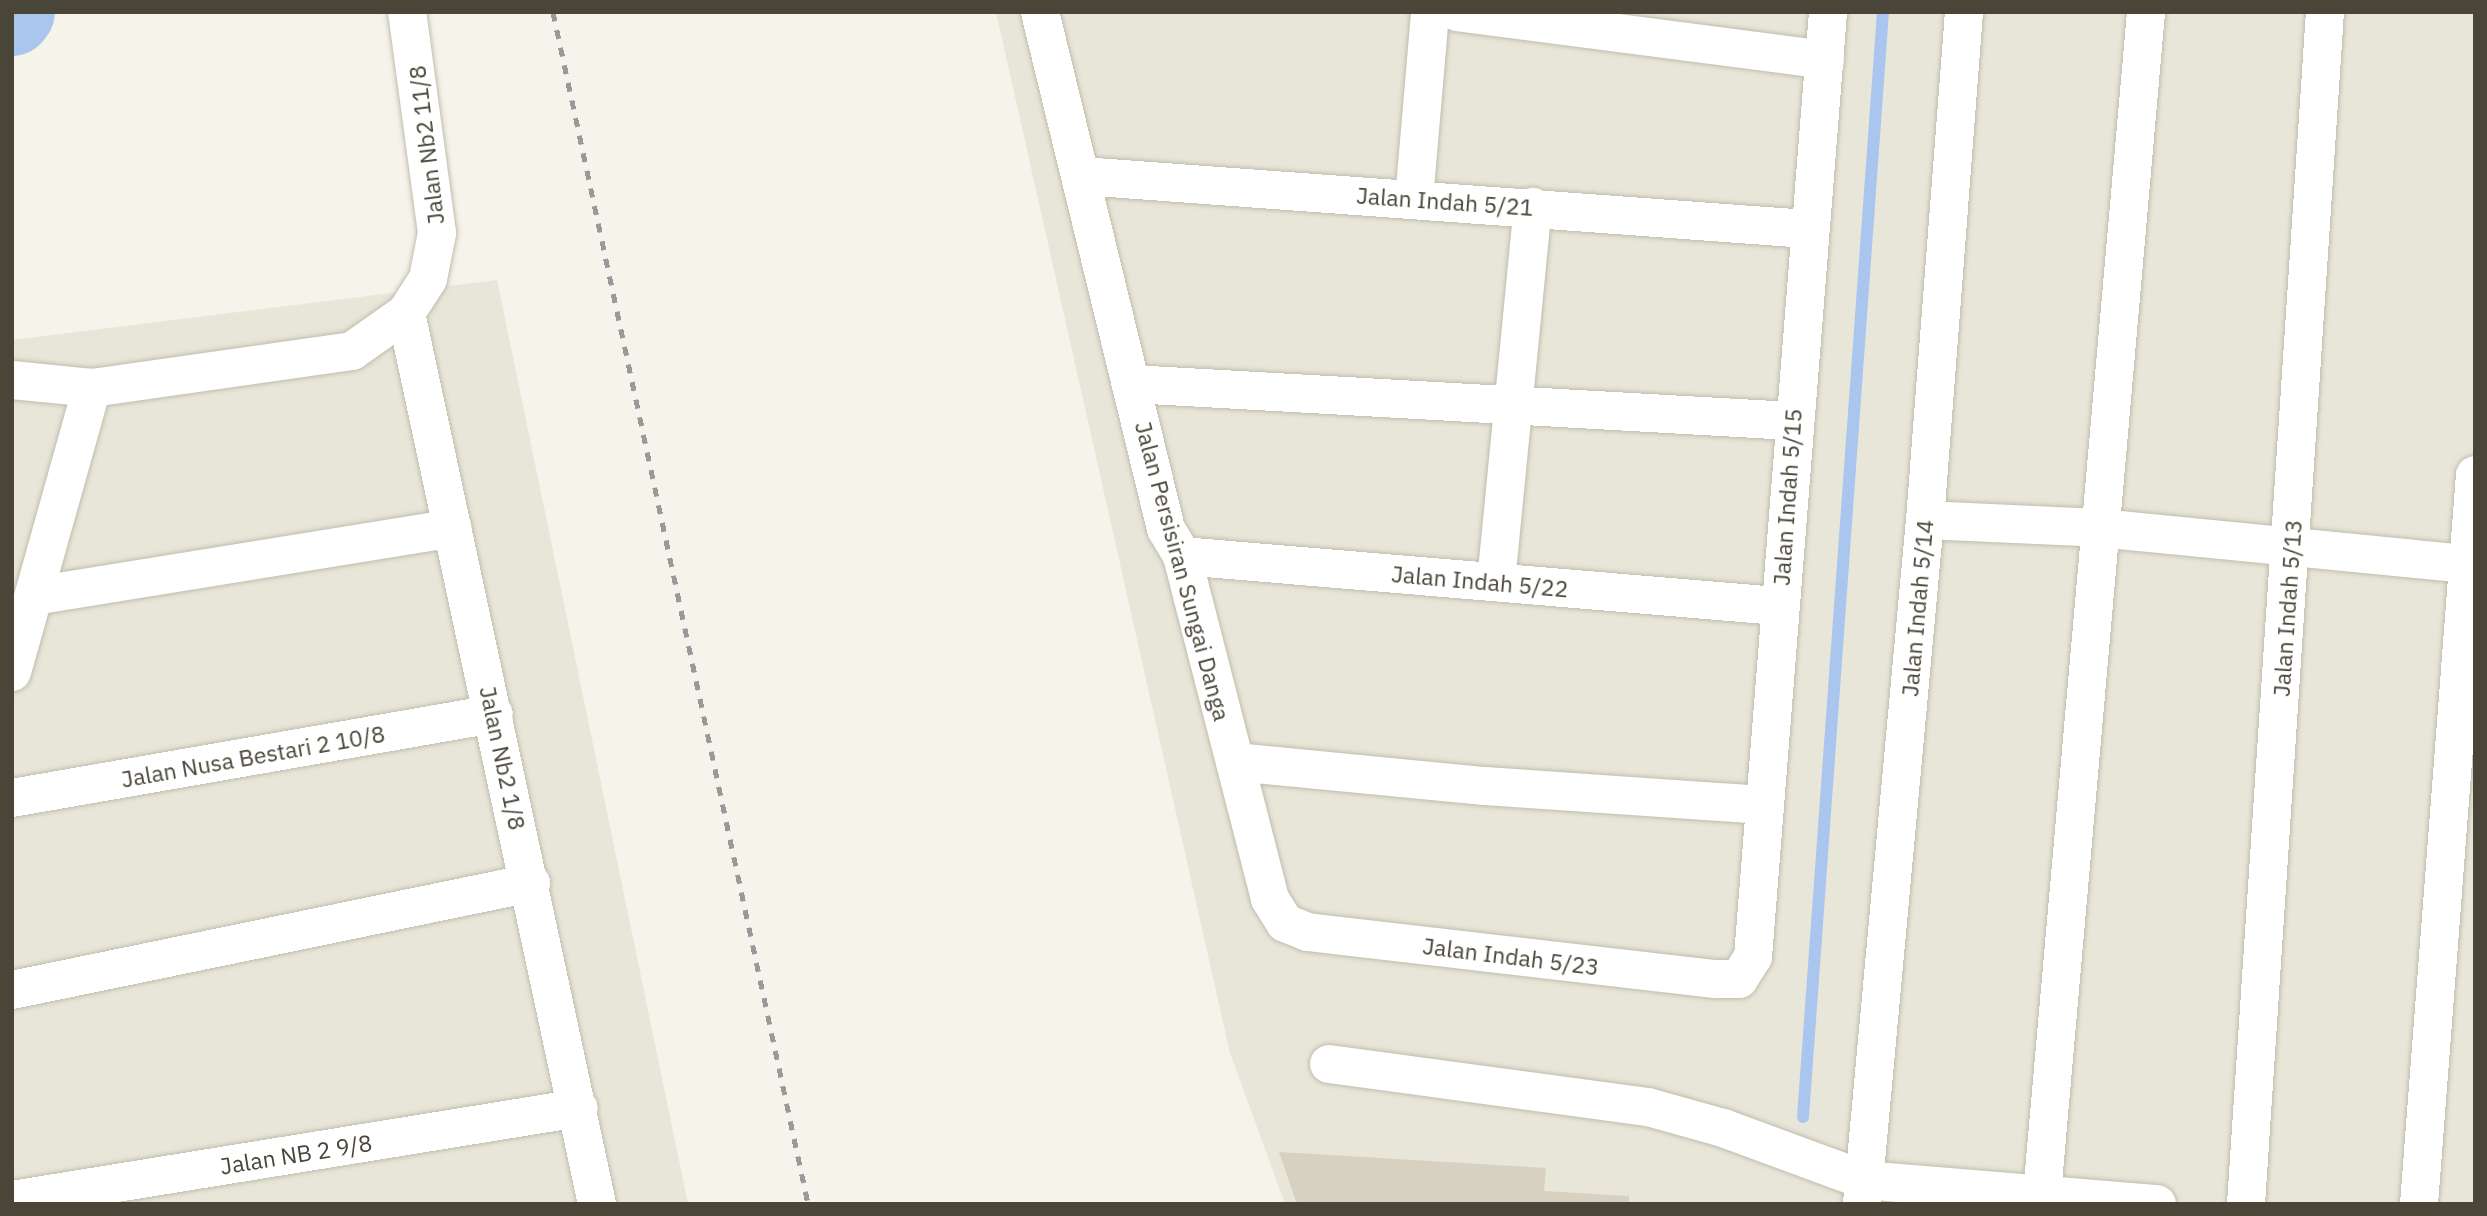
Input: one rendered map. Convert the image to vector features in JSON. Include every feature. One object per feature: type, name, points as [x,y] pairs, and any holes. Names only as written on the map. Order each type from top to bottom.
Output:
[{"type":"street","name":"Jalan Nb2 11/8","points":[[407,12],[437,233],[428,279],[407,313]]},
{"type":"street","name":"Jalan Persisiran Sungai Danga","points":[[1040,12],[1166,529],[1182,556],[1270,899],[1285,923]]},
{"type":"street","points":[[1414,200],[1430,12]]},
{"type":"street","points":[[1457,12],[1825,60]]},
{"type":"street","name":"Jalan Indah 5/15","points":[[1740,979],[1753,957],[1792,421],[1828,12]]},
{"type":"street","name":"Jalan Indah 5/14","points":[[1863,1192],[1925,520],[1964,12]]},
{"type":"street","points":[[2042,1194],[2146,12]]},
{"type":"street","name":"Jalan Indah 5/13","points":[[2246,1204],[2325,12]]},
{"type":"street","name":"Jalan Indah 5/21","points":[[1082,176],[1808,229]]},
{"type":"street","points":[[1496,582],[1533,207]]},
{"type":"street","points":[[22,382],[93,388],[352,351],[407,313]]},
{"type":"street","name":"Jalan Nb2 1/8","points":[[407,313],[579,1108],[597,1204]]},
{"type":"street","points":[[1132,384],[1514,403],[1792,421]]},
{"type":"street","points":[[12,671],[93,388]]},
{"type":"street","points":[[2419,1204],[2471,565],[2475,475]]},
{"type":"street","points":[[1925,520],[2099,528],[2291,550],[2471,565]]},
{"type":"street","points":[[33,596],[453,528]]},
{"type":"street","name":"Jalan Indah 5/22","points":[[1182,556],[1778,606]]},
{"type":"street","name":"Jalan Nusa Bestari 2 10/8","points":[[12,798],[494,713]]},
{"type":"street","points":[[1235,762],[1485,786],[1763,805]]},
{"type":"street","points":[[12,990],[531,883]]},
{"type":"street","name":"Jalan Indah 5/23","points":[[1285,923],[1307,932],[1740,979]]},
{"type":"street","points":[[1329,1064],[1648,1107],[1723,1128],[1863,1192],[2042,1194],[2157,1204]]},
{"type":"street","name":"Jalan NB 2 9/8","points":[[12,1200],[161,1190],[579,1108]]},
{"type":"shaded area","points":[[996,12],[2475,12],[2475,1204],[1285,1204],[1230,1053]]},
{"type":"shaded area","points":[[497,280],[688,1204],[12,1204],[12,340]]},
{"type":"building","points":[[1279,1152],[1546,1168],[1544,1191],[1629,1196],[1629,1204],[1297,1204]]},
{"type":"waterway","points":[[12,17],[16,12]]},
{"type":"waterway","points":[[1803,1117],[1883,12]]},
{"type":"railway","points":[[553,12],[808,1204]]}]
